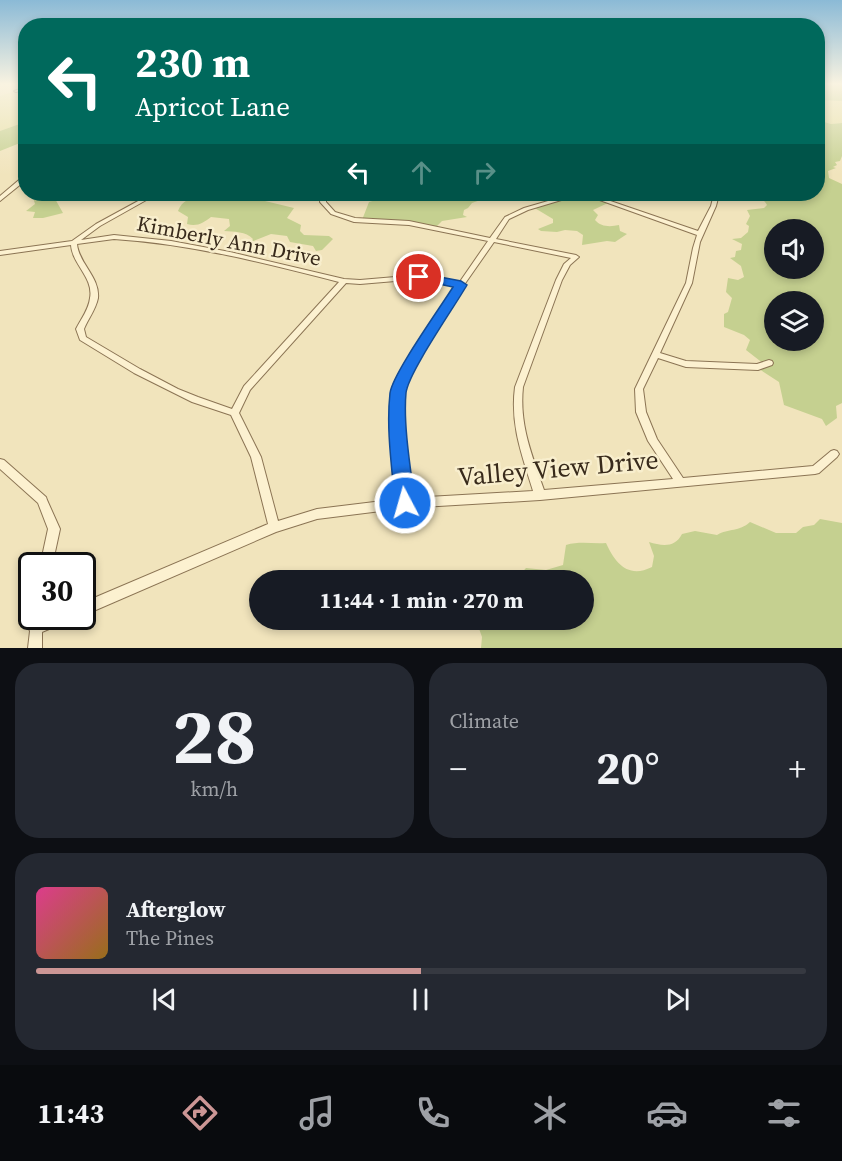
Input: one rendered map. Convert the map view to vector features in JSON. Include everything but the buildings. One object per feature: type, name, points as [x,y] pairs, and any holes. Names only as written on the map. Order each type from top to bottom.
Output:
[{"type":"street","points":[[0,199],[18,183]]},
{"type":"street","points":[[141,201],[98,225],[74,242],[73,250],[92,284],[94,299],[80,329],[83,338],[169,387],[215,408],[234,413],[256,457],[274,527]]},
{"type":"street","points":[[323,201],[333,213],[354,220],[409,223],[576,257],[567,264],[559,280],[519,387],[516,404],[517,422],[540,495]]},
{"type":"street","points":[[405,503],[399,454],[398,392],[405,375],[461,285],[507,218],[513,213],[553,201]]},
{"type":"street","points":[[606,201],[700,234]]},
{"type":"street","points":[[680,481],[653,441],[641,412],[639,389],[689,283],[700,234],[714,209],[716,201]]},
{"type":"street","name":"Kimberly Ann Drive","points":[[0,253],[114,237],[132,238],[191,247],[344,280],[360,282],[419,277],[461,285]]},
{"type":"street","points":[[234,413],[247,388],[344,280]]},
{"type":"street","points":[[655,354],[686,364],[758,367],[769,363]]},
{"type":"street","name":"Valley View Drive","points":[[96,604],[274,527],[316,514],[405,503],[540,495],[815,470],[834,454]]},
{"type":"street","points":[[0,462],[42,500],[54,529],[49,552]]},
{"type":"street","points":[[35,648],[36,630]]},
{"type":"shaded area","points":[[0,114],[18,114],[18,125],[0,131]]},
{"type":"shaded area","points":[[825,114],[842,114],[842,123],[825,122]]},
{"type":"green space","points":[[825,122],[842,123],[842,156],[840,161],[835,162],[837,165],[833,167],[836,168],[828,171],[829,178],[842,184],[842,403],[836,406],[837,418],[826,426],[822,419],[784,405],[779,382],[756,367],[764,364],[746,350],[750,340],[724,327],[724,314],[728,312],[732,298],[726,292],[728,278],[738,280],[744,277],[741,266],[730,258],[735,257],[736,251],[741,250],[742,244],[732,239],[741,238],[748,232],[749,226],[746,224],[750,216],[747,210],[764,208],[767,205],[764,201],[825,201]]},
{"type":"green space","points":[[18,125],[18,144],[0,151],[0,131]]},
{"type":"green space","points":[[34,201],[56,201],[63,213],[33,218],[35,212],[26,211],[35,204]]},
{"type":"green space","points":[[186,201],[265,201],[294,208],[287,218],[301,225],[300,231],[304,235],[329,236],[333,239],[322,250],[316,251],[313,246],[290,242],[287,236],[271,234],[251,242],[253,239],[240,232],[224,231],[230,226],[229,219],[211,217],[200,224],[187,224],[188,217],[178,211]]},
{"type":"green space","points":[[478,201],[464,210],[463,215],[467,217],[442,221],[435,228],[362,220],[369,202]]},
{"type":"green space","points":[[553,201],[607,201],[610,202],[593,210],[598,215],[595,220],[606,226],[619,225],[620,231],[627,234],[615,242],[582,245],[583,235],[577,231],[557,232],[538,229],[553,223],[553,219],[533,207]]},
{"type":"green space","points":[[820,519],[842,523],[842,648],[481,648],[482,637],[480,630],[594,630],[594,570],[546,570],[563,565],[566,545],[606,543],[618,563],[629,570],[636,571],[652,567],[654,556],[649,542],[668,545],[676,542],[682,534],[695,531],[717,535],[750,522],[776,533],[796,533],[803,527],[814,525]]},
{"type":"route","points":[[405,503],[399,454],[398,392],[405,375],[461,285],[419,277]]}]
